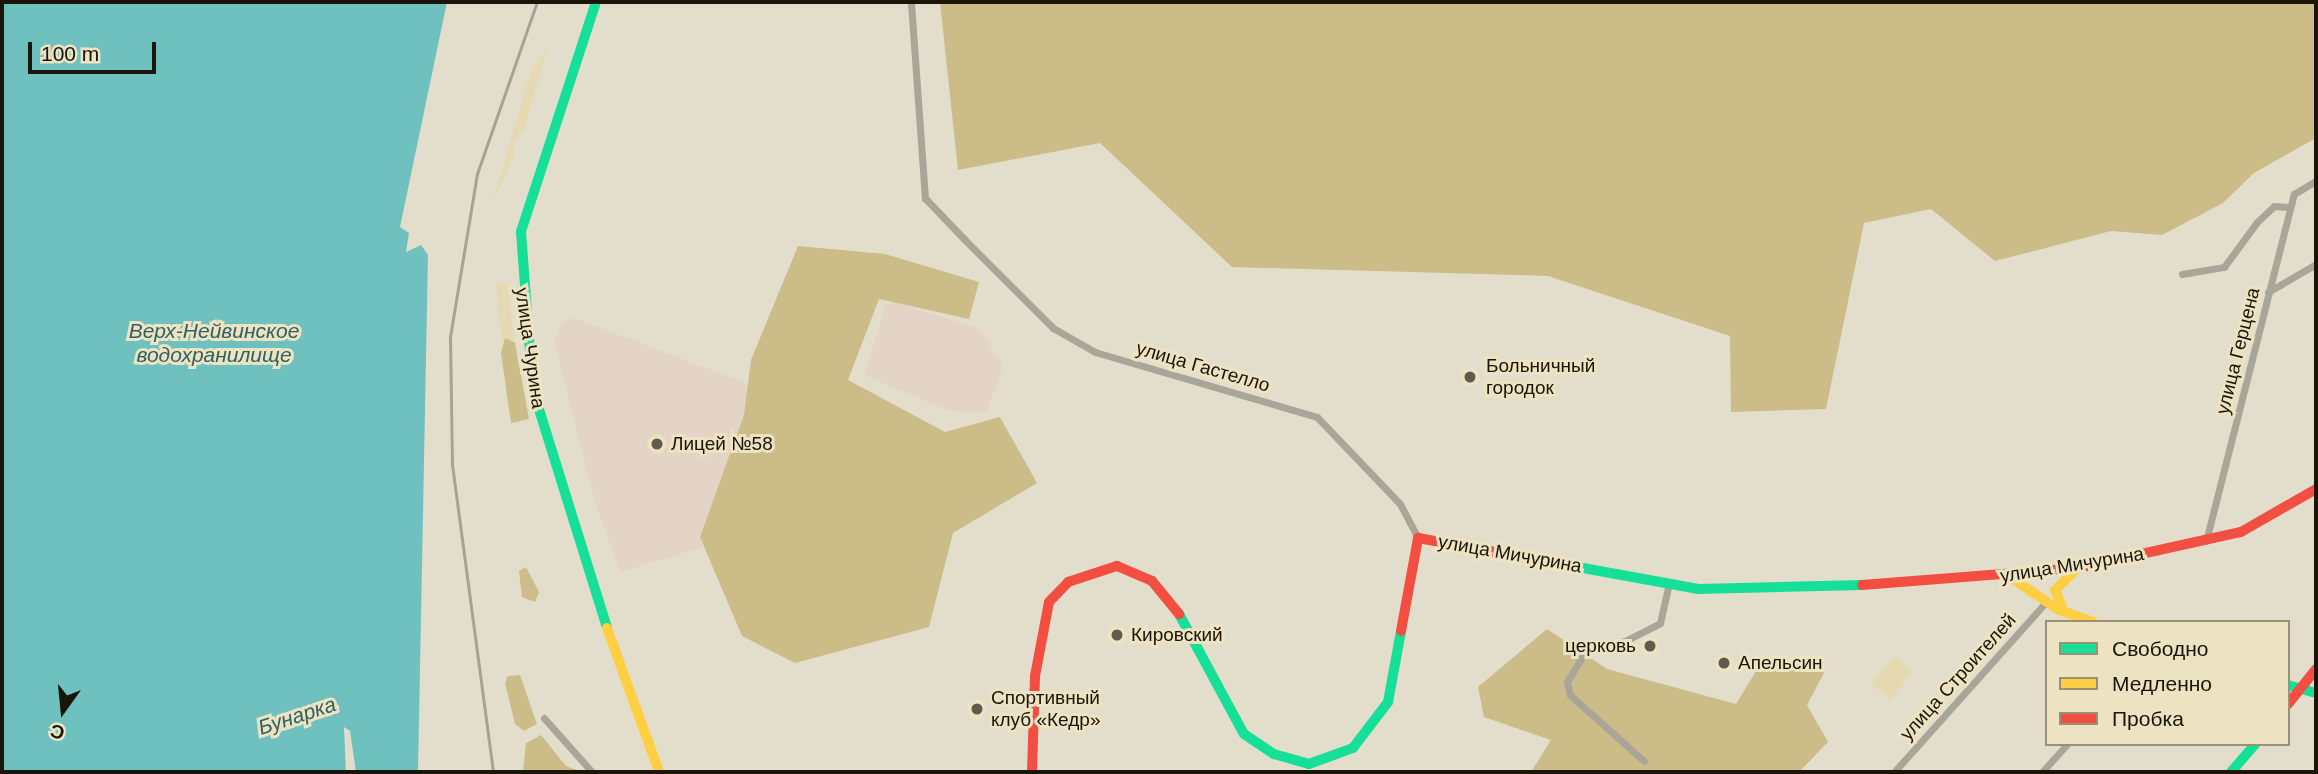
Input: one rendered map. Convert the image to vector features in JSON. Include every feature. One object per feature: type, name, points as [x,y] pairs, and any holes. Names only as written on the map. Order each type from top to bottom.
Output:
[{"type":"street","name":"улица Чурина","points":[[596,2],[531,193],[520,277],[540,417],[642,732],[659,772]]},
{"type":"street","name":"улица Гастелло","points":[[911,3],[925,198],[1053,328],[1095,352],[1317,417],[1400,504],[1418,538]]},
{"type":"street","name":"улица Герцена","points":[[2206,541],[2290,207],[2294,194],[2316,181]]},
{"type":"street","points":[[2182,274],[2224,267],[2257,222],[2274,206],[2290,207]]},
{"type":"street","points":[[2268,292],[2316,264]]},
{"type":"street","name":"улица Мичурина","points":[[1032,772],[1035,676],[1048,603],[1068,582],[1117,566],[1152,581],[1172,600],[1231,714],[1262,748],[1309,765],[1353,748],[1388,702],[1418,538],[1669,583],[1785,591],[2011,577],[2078,568],[2241,532],[2316,489]]},
{"type":"street","points":[[2067,612],[2055,601],[2056,590],[2078,568]]},
{"type":"street","points":[[2011,577],[2046,602],[2088,620]]},
{"type":"street","points":[[1644,761],[1570,695],[1567,682],[1587,649],[1660,623],[1669,583]]},
{"type":"street","name":"улица Строителей","points":[[1894,772],[2046,602]]},
{"type":"street","points":[[2290,702],[2316,669]]},
{"type":"street","points":[[2290,685],[2316,693]]},
{"type":"street","points":[[544,718],[592,772]]},
{"type":"street","points":[[2042,772],[2065,746]]},
{"type":"street","points":[[2231,772],[2253,746]]},
{"type":"shaded area","points":[[940,2],[2316,2],[2316,138],[2254,173],[2223,203],[2162,235],[2111,231],[1995,261],[1931,209],[1864,223],[1826,409],[1731,412],[1730,336],[1548,276],[1232,267],[1100,143],[958,170]]},
{"type":"shaded area","points":[[548,46],[524,130],[513,142],[516,152],[492,204],[530,74]]},
{"type":"shaded area","points":[[798,246],[885,254],[979,282],[969,319],[879,299],[848,380],[945,432],[1000,417],[1037,483],[953,533],[929,627],[795,663],[742,636],[700,537],[744,415],[751,360]]},
{"type":"shaded area","points":[[506,281],[515,343],[502,341],[496,284]]},
{"type":"shaded area","points":[[896,303],[979,328],[1003,366],[986,413],[947,410],[864,375],[886,305]]},
{"type":"shaded area","name":"Лицей №58","points":[[575,318],[753,386],[700,548],[620,572],[595,502],[554,340],[562,322]]},
{"type":"shaded area","points":[[505,338],[515,343],[529,419],[511,423],[501,353]]},
{"type":"shaded area","points":[[526,567],[539,592],[535,602],[522,597],[519,571]]},
{"type":"shaded area","points":[[1547,629],[1607,669],[1736,704],[1764,658],[1825,671],[1807,705],[1828,742],[1799,772],[1531,772],[1551,740],[1484,717],[1478,687]]},
{"type":"shaded area","points":[[1894,656],[1913,672],[1890,700],[1871,684]]},
{"type":"shaded area","points":[[520,675],[537,724],[524,731],[515,724],[505,683],[508,676]]},
{"type":"shaded area","points":[[541,735],[566,766],[583,772],[523,772],[526,743]]},
{"type":"water","name":"Верх-Нейвинское водохранилище","points":[[2,2],[447,2],[400,227],[409,233],[406,252],[421,245],[428,255],[418,772],[356,772],[350,731],[344,727],[346,772],[2,772]]},
{"type":"railway","points":[[493,772],[452,464],[450,337],[477,174],[537,2]]},
{"type":"traffic: fast","points":[[596,2],[521,232],[533,390],[607,628]]},
{"type":"traffic: fast","points":[[1539,560],[1698,589],[1862,585]]},
{"type":"traffic: fast","points":[[1179,614],[1244,734],[1274,754],[1309,764],[1353,748],[1388,702],[1401,631]]},
{"type":"traffic: fast","points":[[2290,686],[2316,693]]},
{"type":"traffic: fast","points":[[2231,772],[2253,746]]},
{"type":"traffic: slow","points":[[2062,607],[2055,590],[2078,568]]},
{"type":"traffic: slow","points":[[2010,577],[2059,610],[2087,620]]},
{"type":"traffic: slow","points":[[607,628],[659,772]]},
{"type":"traffic: jam","points":[[1862,585],[2078,568],[2241,532],[2316,489]]},
{"type":"traffic: jam","points":[[1401,631],[1418,538],[1539,560]]},
{"type":"traffic: jam","points":[[1032,772],[1035,676],[1049,602],[1068,582],[1117,566],[1152,581],[1179,614]]},
{"type":"traffic: jam","points":[[2290,702],[2316,669]]},
{"type":"place","name":"Больничный городок","points":[[1470,377]]},
{"type":"place","name":"Лицей №58","points":[[657,444]]},
{"type":"place","name":"Кировский","points":[[1117,635]]},
{"type":"place","name":"церковь","points":[[1650,646]]},
{"type":"place","name":"Апельсин","points":[[1724,663]]},
{"type":"place","name":"Спортивный клуб «Кедр»","points":[[977,709]]},
{"type":"water label","name":"Бунарка","points":[[297,716]]}]
